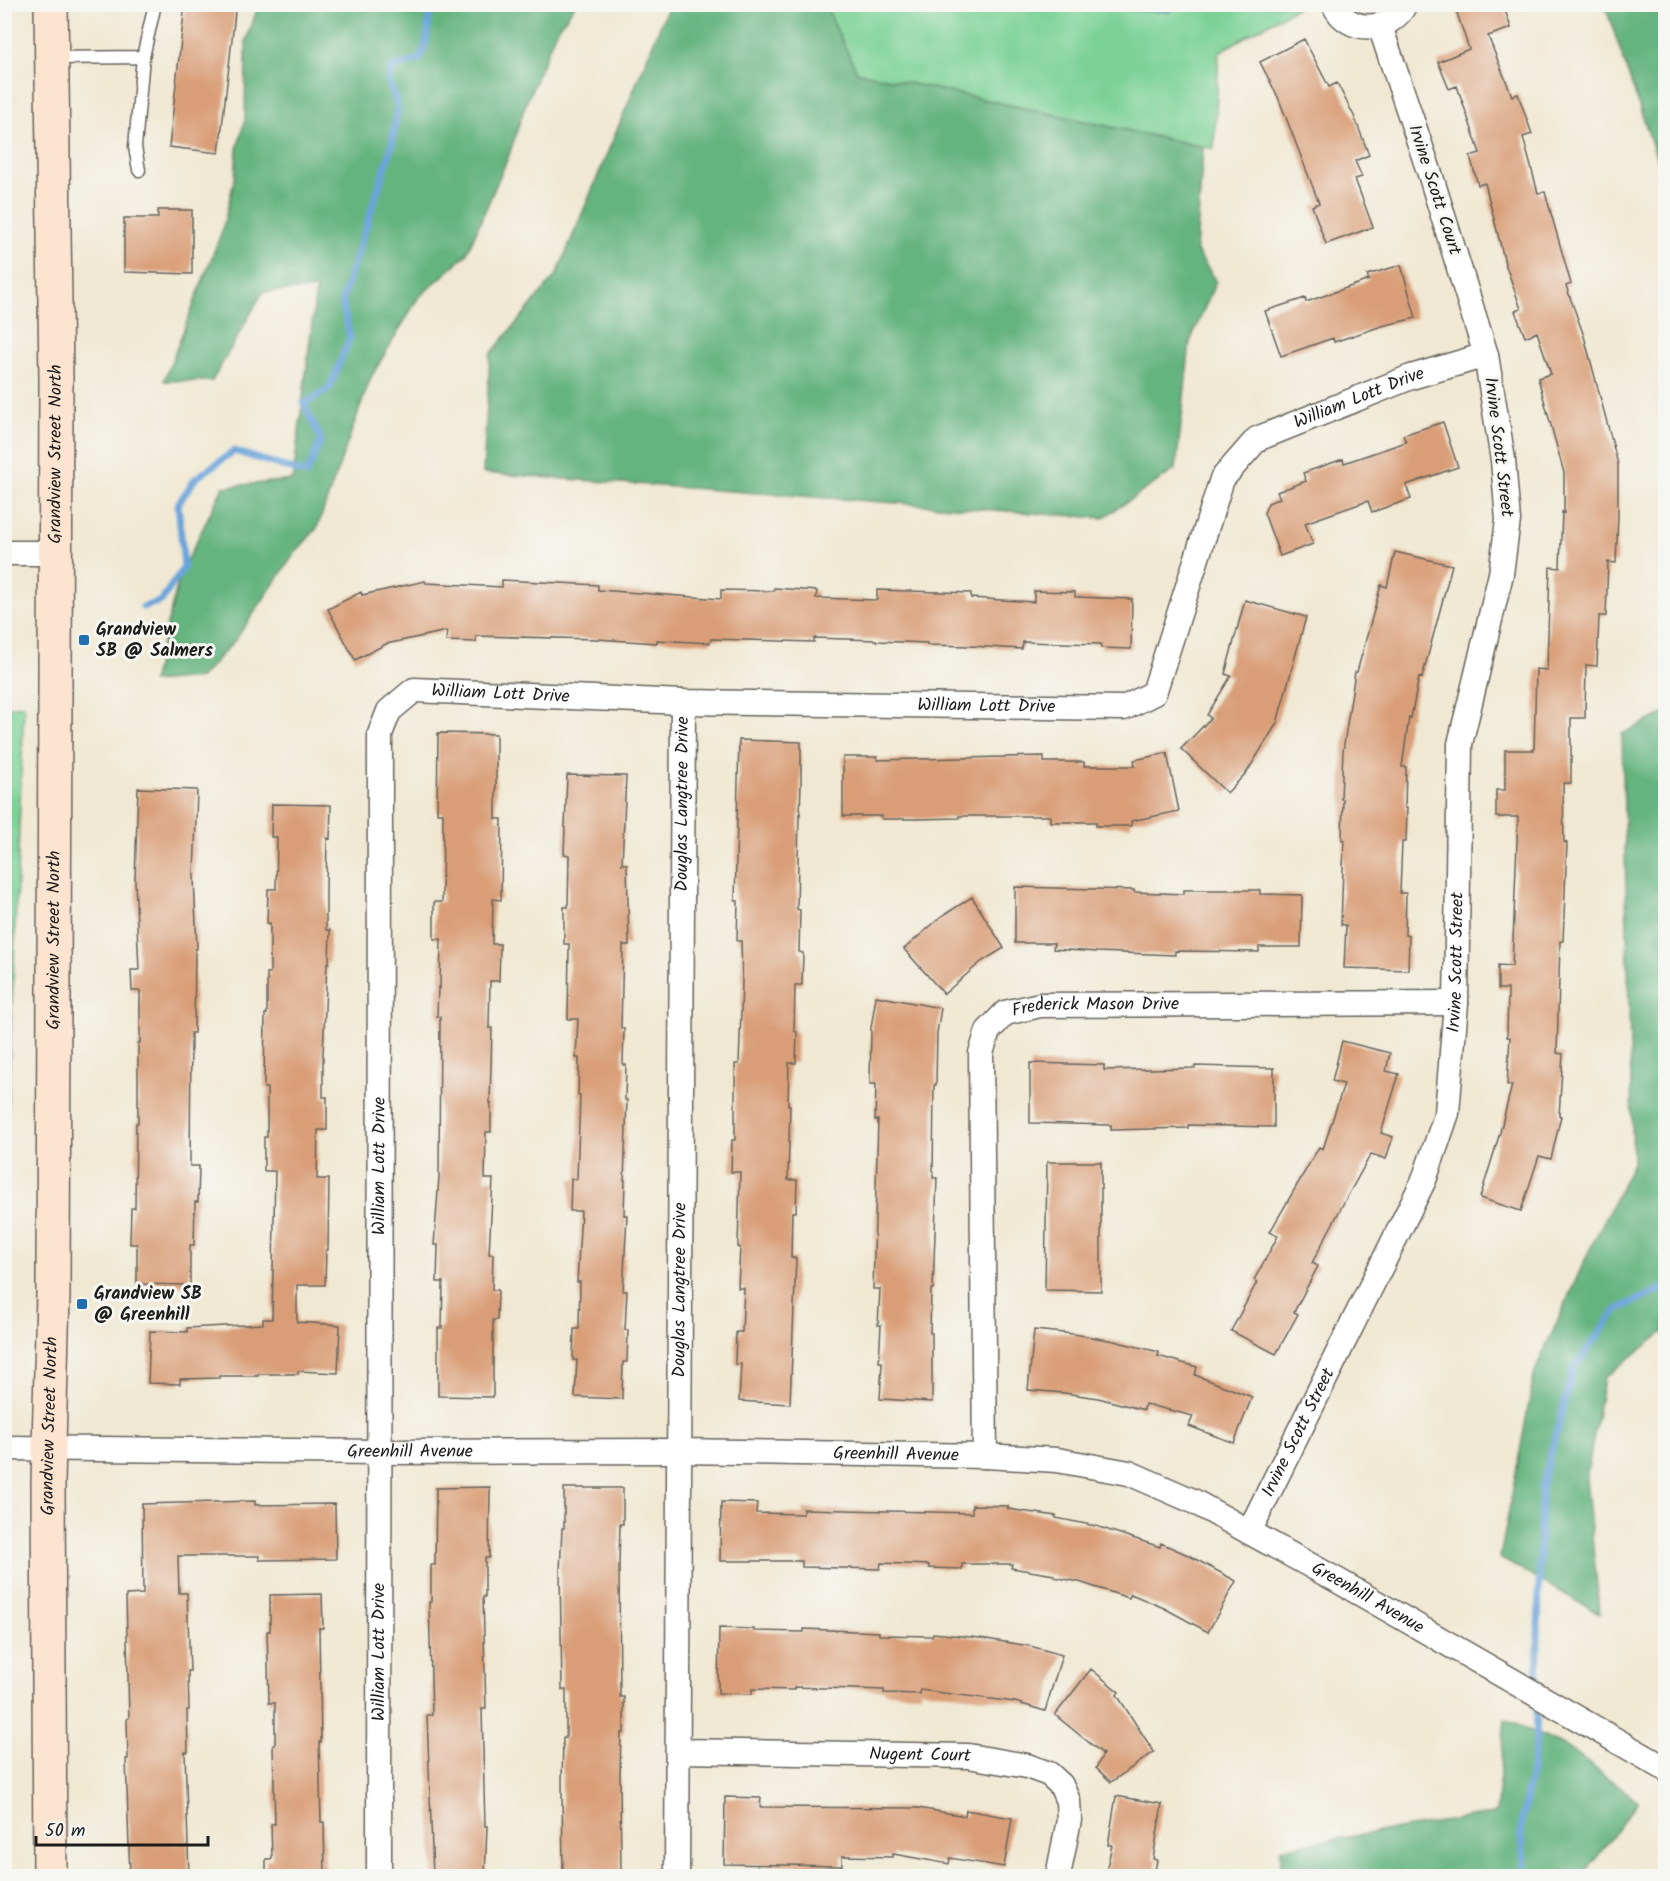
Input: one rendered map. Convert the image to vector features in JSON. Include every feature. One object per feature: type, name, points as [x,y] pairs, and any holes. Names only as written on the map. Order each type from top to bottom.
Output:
[{"type":"street","name":"Grandview Street North","points":[[50,1876],[49,1449],[53,1294],[56,553],[51,4]]},
{"type":"street","points":[[1334,4],[1347,21],[1363,27],[1380,26],[1394,19],[1405,4]]},
{"type":"street","name":"Irvine Scott Court","points":[[1380,26],[1431,177],[1486,355]]},
{"type":"street","name":"William Lott Drive","points":[[379,1876],[380,734],[389,711],[414,690],[683,702],[1124,708],[1154,693],[1222,480],[1257,439],[1411,377],[1486,355]]},
{"type":"street","name":"Irvine Scott Street","points":[[1249,1532],[1424,1180],[1447,1113],[1456,1003],[1460,744],[1501,574],[1508,520],[1503,460],[1486,355]]},
{"type":"street","points":[[4,553],[56,553]]},
{"type":"street","name":"Douglas Langtree Drive","points":[[677,1876],[683,702]]},
{"type":"street","name":"Frederick Mason Drive","points":[[985,1456],[981,1053],[988,1031],[1005,1013],[1040,1005],[1456,1003]]},
{"type":"street","name":"Greenhill Avenue","points":[[4,1448],[378,1452],[679,1451],[985,1456],[1058,1460],[1130,1473],[1193,1501],[1665,1769]]},
{"type":"street","name":"Nugent Court","points":[[678,1751],[968,1756],[1027,1766],[1049,1774],[1061,1785],[1068,1801],[1069,1820],[1058,1876]]},
{"type":"lane","points":[[139,170],[135,147],[143,57],[155,4]]},
{"type":"lane","points":[[52,58],[143,57]]},
{"type":"green space","points":[[259,4],[575,5],[555,33],[525,106],[509,155],[466,255],[418,298],[371,377],[317,528],[295,553],[236,639],[200,678],[152,682],[180,575],[223,487],[293,480],[316,289],[263,292],[212,381],[164,381],[222,231],[235,177],[237,149],[245,120],[246,41]]},
{"type":"green space","points":[[669,5],[825,5],[857,72],[1203,147],[1196,250],[1216,281],[1190,342],[1176,469],[1103,518],[483,473],[490,355],[557,274]]},
{"type":"green space","points":[[825,5],[1301,5],[1219,52],[1214,149],[857,72]]},
{"type":"green space","points":[[1605,5],[1665,5],[1665,183]]},
{"type":"green space","points":[[24,705],[5,1177],[4,708]]},
{"type":"green space","points":[[1665,713],[1665,1331],[1604,1378],[1586,1479],[1600,1614],[1500,1558],[1535,1371],[1588,1253],[1633,1163],[1622,734]]},
{"type":"green space","points":[[1505,1719],[1568,1748],[1638,1801],[1583,1876],[1281,1876],[1281,1848],[1496,1813]]},
{"type":"water","points":[[1039,5],[1175,5],[1169,12]]},
{"type":"building","points":[[185,4],[236,4],[219,153],[169,147]]},
{"type":"building","points":[[1454,4],[1503,4],[1511,28],[1488,36],[1512,96],[1518,94],[1532,134],[1523,137],[1538,193],[1545,192],[1571,284],[1566,286],[1584,336],[1618,464],[1616,563],[1608,562],[1606,616],[1599,616],[1597,666],[1586,665],[1585,718],[1571,718],[1571,783],[1563,783],[1564,842],[1567,843],[1563,941],[1560,941],[1557,1053],[1563,1054],[1559,1116],[1561,1116],[1551,1159],[1539,1156],[1521,1211],[1480,1198],[1512,1085],[1507,1085],[1510,1037],[1507,1037],[1508,989],[1498,989],[1498,965],[1512,966],[1518,817],[1496,817],[1496,790],[1505,790],[1505,750],[1534,750],[1536,669],[1547,670],[1550,567],[1560,568],[1564,473],[1538,378],[1551,374],[1537,332],[1525,337],[1515,311],[1521,309],[1505,263],[1485,183],[1478,185],[1470,156],[1480,153],[1457,86],[1449,89],[1438,62],[1469,49]]},
{"type":"building","points":[[1304,39],[1329,87],[1337,83],[1354,116],[1369,155],[1355,161],[1362,177],[1355,179],[1373,227],[1326,244],[1312,206],[1319,203],[1278,97],[1260,62]]},
{"type":"building","points":[[158,210],[192,210],[192,274],[124,272],[124,218],[158,218]]},
{"type":"building","points":[[1401,265],[1416,318],[1382,326],[1334,342],[1333,338],[1281,356],[1265,311],[1305,298],[1306,302],[1369,280],[1367,275]]},
{"type":"building","points":[[1443,422],[1458,467],[1406,485],[1411,499],[1372,512],[1368,501],[1305,523],[1313,544],[1280,556],[1264,513],[1268,503],[1280,498],[1277,492],[1306,481],[1303,473],[1343,459],[1344,463],[1406,442],[1403,435]]},
{"type":"building","points":[[1395,552],[1452,565],[1422,678],[1419,677],[1411,718],[1409,717],[1402,767],[1406,767],[1405,808],[1407,808],[1406,842],[1402,842],[1400,893],[1406,893],[1405,935],[1409,936],[1408,970],[1344,968],[1346,925],[1341,925],[1344,840],[1342,840],[1343,799],[1341,799],[1343,751],[1355,672],[1357,672],[1381,585],[1387,587]]},
{"type":"building","points":[[502,580],[598,585],[598,590],[721,599],[721,590],[774,591],[774,588],[817,591],[816,598],[877,600],[877,590],[971,593],[971,598],[1034,602],[1034,591],[1075,592],[1075,597],[1132,599],[1131,649],[1101,648],[1101,644],[1023,642],[1022,649],[814,638],[814,642],[711,639],[710,643],[657,640],[657,643],[476,636],[476,642],[446,641],[447,631],[386,644],[355,660],[328,609],[361,592],[362,595],[425,581],[426,583],[502,587]]},
{"type":"building","points":[[1245,600],[1306,617],[1277,723],[1247,772],[1227,793],[1181,749],[1211,718],[1207,715],[1231,676],[1225,674]]},
{"type":"building","points":[[438,733],[496,734],[496,819],[502,819],[501,900],[493,899],[492,944],[500,944],[499,981],[490,981],[491,1132],[486,1132],[485,1179],[493,1179],[489,1254],[493,1254],[492,1290],[498,1290],[497,1320],[493,1320],[493,1397],[438,1396],[438,1328],[442,1328],[443,1282],[437,1282],[438,1245],[434,1245],[439,1177],[440,1017],[437,1017],[441,939],[434,939],[434,902],[442,902],[443,813],[437,813]]},
{"type":"building","points":[[739,740],[801,742],[797,909],[800,910],[799,952],[803,953],[802,985],[795,985],[796,1063],[789,1063],[788,1105],[790,1105],[788,1180],[797,1180],[796,1212],[792,1212],[791,1258],[796,1258],[790,1404],[739,1401],[741,1364],[735,1364],[736,1332],[742,1332],[744,1288],[738,1288],[740,1172],[731,1172],[732,1140],[735,1140],[735,1064],[739,1064],[742,983],[741,941],[737,941],[738,901],[735,901]]},
{"type":"building","points":[[1167,753],[1179,811],[1131,821],[1131,826],[1096,826],[1096,822],[1050,822],[1050,816],[882,819],[882,816],[843,816],[843,757],[877,757],[877,760],[1044,756],[1044,762],[1084,762],[1084,766],[1135,766],[1134,760]]},
{"type":"building","points":[[567,775],[626,776],[622,864],[627,864],[629,945],[623,945],[621,1028],[624,1028],[623,1065],[626,1065],[625,1100],[627,1100],[624,1215],[627,1215],[623,1291],[627,1291],[625,1330],[628,1330],[627,1362],[623,1362],[622,1399],[575,1397],[577,1360],[573,1360],[574,1329],[579,1329],[580,1282],[577,1282],[581,1211],[570,1211],[571,1179],[577,1179],[580,1095],[578,1095],[579,1058],[576,1058],[578,1019],[568,1019],[569,944],[564,944],[564,907],[568,907],[569,855],[564,854]]},
{"type":"building","points":[[138,788],[197,790],[194,877],[197,949],[195,949],[194,1033],[191,1033],[190,1166],[199,1166],[194,1245],[190,1245],[190,1285],[137,1284],[137,1244],[130,1244],[131,1208],[135,1208],[138,1043],[140,1043],[140,991],[132,991],[131,970],[139,970],[135,880]]},
{"type":"building","points":[[272,804],[331,805],[330,839],[327,838],[326,890],[326,930],[330,930],[329,963],[327,963],[323,1055],[323,1097],[327,1097],[327,1130],[318,1130],[317,1179],[329,1179],[328,1250],[326,1250],[325,1285],[297,1285],[297,1322],[340,1325],[338,1373],[298,1371],[298,1374],[180,1379],[180,1384],[148,1383],[150,1331],[187,1332],[187,1328],[263,1324],[263,1319],[272,1319],[275,1171],[264,1171],[267,1088],[264,1088],[267,973],[270,973],[270,923],[267,923],[268,889],[276,889],[277,837],[271,837]]},
{"type":"building","points":[[1015,887],[1134,890],[1134,892],[1184,894],[1184,890],[1260,890],[1260,894],[1302,895],[1301,947],[1259,947],[1259,952],[1175,951],[1175,955],[1053,949],[1054,943],[1015,943]]},
{"type":"building","points":[[972,897],[1004,948],[981,962],[944,994],[904,949],[942,916]]},
{"type":"building","points":[[876,996],[941,1008],[937,1033],[936,1085],[934,1085],[933,1178],[937,1178],[930,1333],[932,1333],[932,1402],[880,1399],[881,1325],[878,1325],[880,1289],[873,1289],[878,1120],[875,1120],[876,1084],[870,1084],[871,1028]]},
{"type":"building","points":[[1342,1041],[1390,1053],[1386,1071],[1399,1074],[1381,1133],[1393,1137],[1386,1159],[1371,1154],[1341,1208],[1312,1263],[1318,1266],[1294,1312],[1298,1314],[1276,1354],[1231,1331],[1257,1282],[1254,1280],[1278,1236],[1270,1232],[1319,1147],[1323,1149],[1344,1084],[1332,1081]]},
{"type":"building","points":[[1030,1063],[1104,1065],[1104,1070],[1195,1068],[1195,1066],[1274,1068],[1274,1127],[1188,1125],[1188,1128],[1111,1130],[1111,1125],[1030,1123]]},
{"type":"building","points":[[1047,1162],[1101,1162],[1101,1291],[1045,1290]]},
{"type":"building","points":[[1034,1330],[1114,1341],[1159,1352],[1158,1356],[1197,1367],[1195,1375],[1252,1397],[1234,1443],[1189,1426],[1193,1416],[1145,1404],[1144,1410],[1098,1398],[1028,1390]]},
{"type":"building","points":[[490,1487],[489,1558],[485,1558],[485,1597],[483,1597],[486,1709],[482,1709],[485,1826],[487,1826],[485,1876],[433,1876],[427,1715],[432,1715],[429,1602],[431,1602],[431,1565],[435,1565],[436,1488]]},
{"type":"building","points":[[564,1488],[623,1488],[623,1524],[620,1524],[619,1564],[620,1697],[624,1697],[624,1733],[621,1733],[620,1773],[621,1876],[563,1876],[562,1782],[563,1738],[566,1738],[566,1690],[562,1690],[560,1572],[562,1528],[564,1528]]},
{"type":"building","points":[[255,1501],[255,1505],[335,1504],[336,1559],[259,1560],[259,1556],[178,1556],[179,1593],[187,1593],[190,1671],[188,1671],[189,1710],[187,1710],[188,1752],[185,1752],[189,1876],[130,1876],[126,1759],[128,1759],[127,1719],[129,1718],[126,1595],[143,1594],[142,1504]]},
{"type":"building","points":[[721,1502],[757,1503],[756,1513],[803,1514],[803,1509],[972,1513],[972,1505],[1008,1506],[1008,1509],[1056,1516],[1056,1518],[1096,1526],[1160,1547],[1161,1543],[1236,1581],[1208,1632],[1164,1608],[1131,1594],[1129,1598],[1079,1582],[1054,1577],[1054,1575],[1011,1568],[1012,1564],[962,1564],[962,1569],[881,1563],[880,1569],[802,1567],[802,1561],[720,1561]]},
{"type":"building","points":[[322,1594],[323,1628],[319,1628],[321,1742],[319,1742],[325,1876],[266,1876],[266,1859],[272,1859],[271,1824],[275,1824],[273,1745],[275,1745],[275,1703],[269,1703],[267,1631],[270,1631],[270,1595]]},
{"type":"building","points":[[719,1628],[754,1629],[754,1631],[804,1632],[804,1629],[879,1632],[879,1635],[932,1636],[933,1633],[1030,1646],[1062,1655],[1045,1711],[1015,1702],[920,1690],[920,1694],[884,1693],[884,1690],[794,1687],[794,1690],[752,1689],[752,1694],[718,1693]]},
{"type":"building","points":[[1091,1669],[1119,1692],[1117,1695],[1154,1752],[1111,1782],[1096,1768],[1103,1754],[1055,1715]]},
{"type":"building","points":[[1116,1796],[1162,1804],[1153,1859],[1157,1860],[1154,1876],[1105,1876],[1112,1845],[1108,1845]]},
{"type":"building","points":[[725,1797],[761,1798],[760,1807],[918,1808],[965,1816],[966,1810],[1012,1818],[1004,1867],[950,1858],[949,1864],[893,1854],[893,1857],[842,1856],[842,1866],[724,1864]]},
{"type":"waterway","points":[[143,607],[161,601],[184,567],[178,504],[195,479],[234,451],[307,474],[321,439],[304,404],[329,389],[350,338],[342,301],[391,149],[398,106],[389,83],[390,69],[420,59],[426,43],[431,4]]},
{"type":"waterway","points":[[1537,1689],[1541,1489],[1573,1370],[1616,1310],[1666,1287]]},
{"type":"waterway","points":[[1525,1876],[1521,1827],[1536,1741],[1537,1701]]},
{"type":"place","name":"Grandview SB @ Salmers","points":[[84,640]]},
{"type":"place","name":"Grandview SB @ Greenhill","points":[[82,1304]]}]
